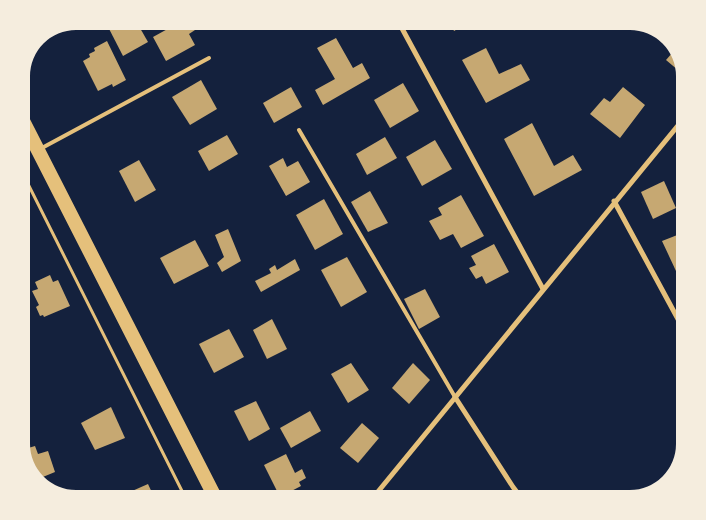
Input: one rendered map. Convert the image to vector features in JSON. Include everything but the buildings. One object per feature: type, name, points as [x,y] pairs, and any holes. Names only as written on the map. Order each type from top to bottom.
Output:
[{"type":"highway","points":[[30,134],[211,490]]},
{"type":"street","points":[[403,30],[543,289]]},
{"type":"street","points":[[379,490],[614,201],[676,128]]},
{"type":"street","points":[[614,201],[676,315]]},
{"type":"street","points":[[455,398],[515,490]]},
{"type":"lane","points":[[38,150],[209,58]]},
{"type":"lane","points":[[299,130],[455,398]]},
{"type":"path","points":[[30,188],[181,490]]}]
